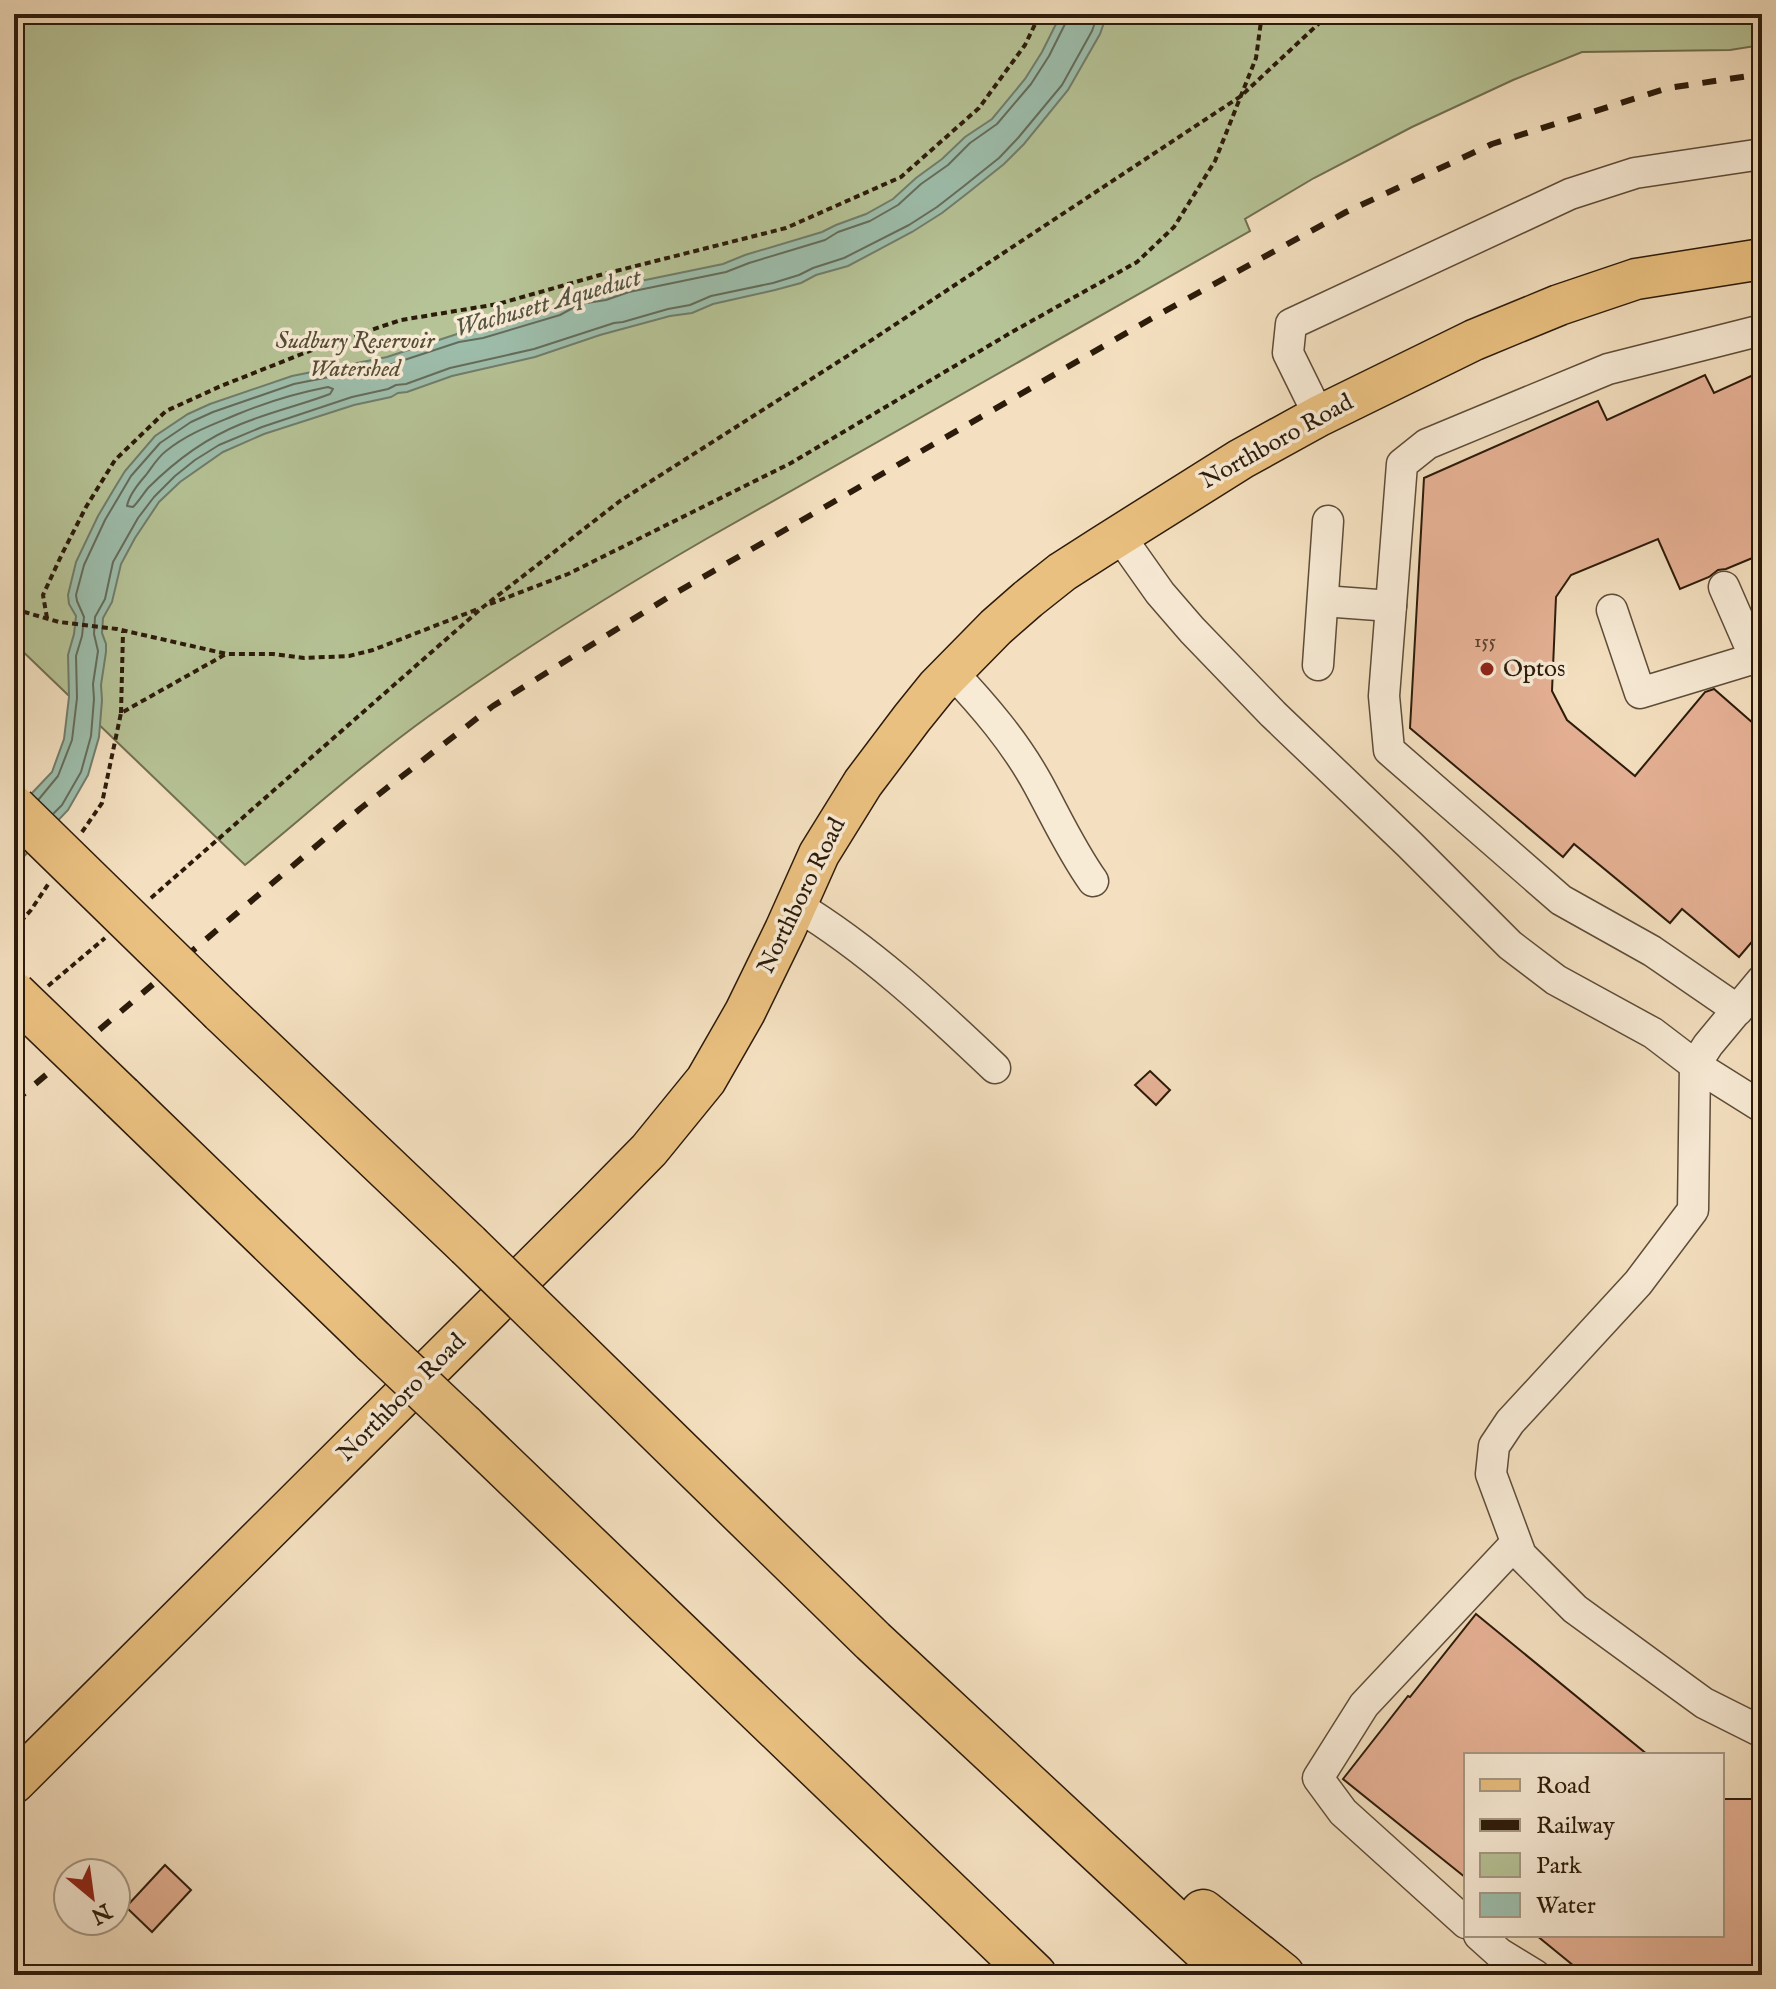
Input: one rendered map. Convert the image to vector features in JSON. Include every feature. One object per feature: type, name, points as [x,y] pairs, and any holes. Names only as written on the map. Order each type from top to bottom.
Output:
[{"type":"highway","points":[[14,808],[873,1641],[1232,1975]]},
{"type":"highway","points":[[26,994],[121,1097],[1034,1975]]},
{"type":"highway","points":[[873,1641],[1282,1975]]},
{"type":"highway","points":[[927,1872],[1020,1975]]},
{"type":"main road","name":"Northboro Road","points":[[14,1783],[649,1150],[720,1058],[745,1012],[819,854],[863,783],[951,671],[1028,599],[1062,572],[1241,459],[1319,416],[1474,340],[1636,279],[1762,259]]},
{"type":"lane","points":[[1319,416],[1288,353],[1291,324],[1570,194],[1635,173],[1762,154]]},
{"type":"lane","points":[[1738,1010],[1652,951],[1561,900],[1389,750],[1384,696],[1402,464],[1427,444],[1608,369],[1762,330]]},
{"type":"lane","points":[[1318,665],[1328,521]]},
{"type":"lane","points":[[1119,535],[1160,593],[1192,630],[1273,714],[1510,945],[1556,980],[1653,1033],[1695,1065],[1762,1107]]},
{"type":"lane","points":[[1612,610],[1640,693],[1758,657],[1724,587]]},
{"type":"lane","points":[[1323,601],[1391,606]]},
{"type":"lane","points":[[951,671],[980,701],[1006,735],[1093,881]]},
{"type":"lane","points":[[796,905],[834,928],[884,968],[995,1068]]},
{"type":"lane","points":[[1762,980],[1695,1065],[1693,1210],[1638,1283],[1510,1422],[1494,1446],[1491,1474],[1521,1555],[1575,1609],[1704,1703],[1762,1732]]},
{"type":"lane","points":[[1464,1921],[1343,1812],[1318,1778],[1364,1705],[1516,1543]]},
{"type":"lane","points":[[1481,1937],[1499,1953],[1535,1975]]},
{"type":"path","points":[[47,618],[43,595],[86,507],[115,460],[166,411],[317,348],[401,320],[498,304],[786,228],[901,177],[979,108],[1025,45],[1040,14]]},
{"type":"path","points":[[14,609],[59,622],[120,630],[227,654],[304,658],[349,656],[373,650],[568,574],[791,463],[1137,262],[1174,227],[1215,161],[1256,58],[1262,14]]},
{"type":"path","points":[[147,902],[483,607],[620,501],[852,353],[1241,96],[1329,14]]},
{"type":"path","points":[[75,843],[102,803],[121,713],[120,630]]},
{"type":"path","points":[[121,713],[227,654]]},
{"type":"path","points":[[14,929],[49,883]]},
{"type":"path","points":[[26,994],[62,976],[110,933]]},
{"type":"green space","name":"Sudbury Reservoir Watershed","points":[[14,14],[1762,14],[1762,45],[1730,50],[1582,52],[1412,127],[1314,178],[1245,219],[1250,231],[706,539],[565,624],[405,734],[245,865],[14,643]]},
{"type":"water","points":[[1061,14],[1107,14],[1100,34],[1068,90],[1024,144],[1004,164],[942,213],[848,266],[816,275],[801,283],[600,335],[535,357],[452,376],[264,434],[223,452],[180,482],[159,502],[135,538],[121,564],[112,602],[103,618],[106,652],[99,737],[88,775],[68,810],[14,867],[14,812],[52,772],[64,739],[69,697],[68,655],[76,616],[68,595],[76,562],[98,516],[125,471],[155,436],[188,414],[210,404],[292,376],[387,357],[457,334],[558,307],[578,296],[604,293],[626,284],[723,264],[822,232],[866,214],[893,199],[965,137],[992,119],[1025,79]]},
{"type":"building","points":[[1762,371],[1762,554],[1718,570],[1680,589],[1658,539],[1571,575],[1556,597],[1552,691],[1567,720],[1635,776],[1705,692],[1714,689],[1762,731],[1762,930],[1739,957],[1682,909],[1670,923],[1574,844],[1563,857],[1410,728],[1424,478],[1598,401],[1607,420],[1705,375],[1714,393]]},
{"type":"building","points":[[1150,1071],[1170,1090],[1156,1105],[1135,1085]]},
{"type":"building","points":[[1476,1614],[1646,1753],[1464,1753],[1464,1876],[1343,1779]]},
{"type":"building","points":[[1724,1799],[1762,1799],[1762,1975],[1585,1975],[1538,1937],[1724,1937]]},
{"type":"building","points":[[165,1865],[191,1890],[152,1932],[132,1913],[132,1901]]},
{"type":"railway","points":[[14,1102],[361,808],[493,706],[667,598],[1154,317],[1346,212],[1492,144],[1668,88],[1762,74]]},
{"type":"place","name":"Optos","points":[[1487,669]]},
{"type":"water label","name":"Wachusett Aqueduct","points":[[548,303]]}]
